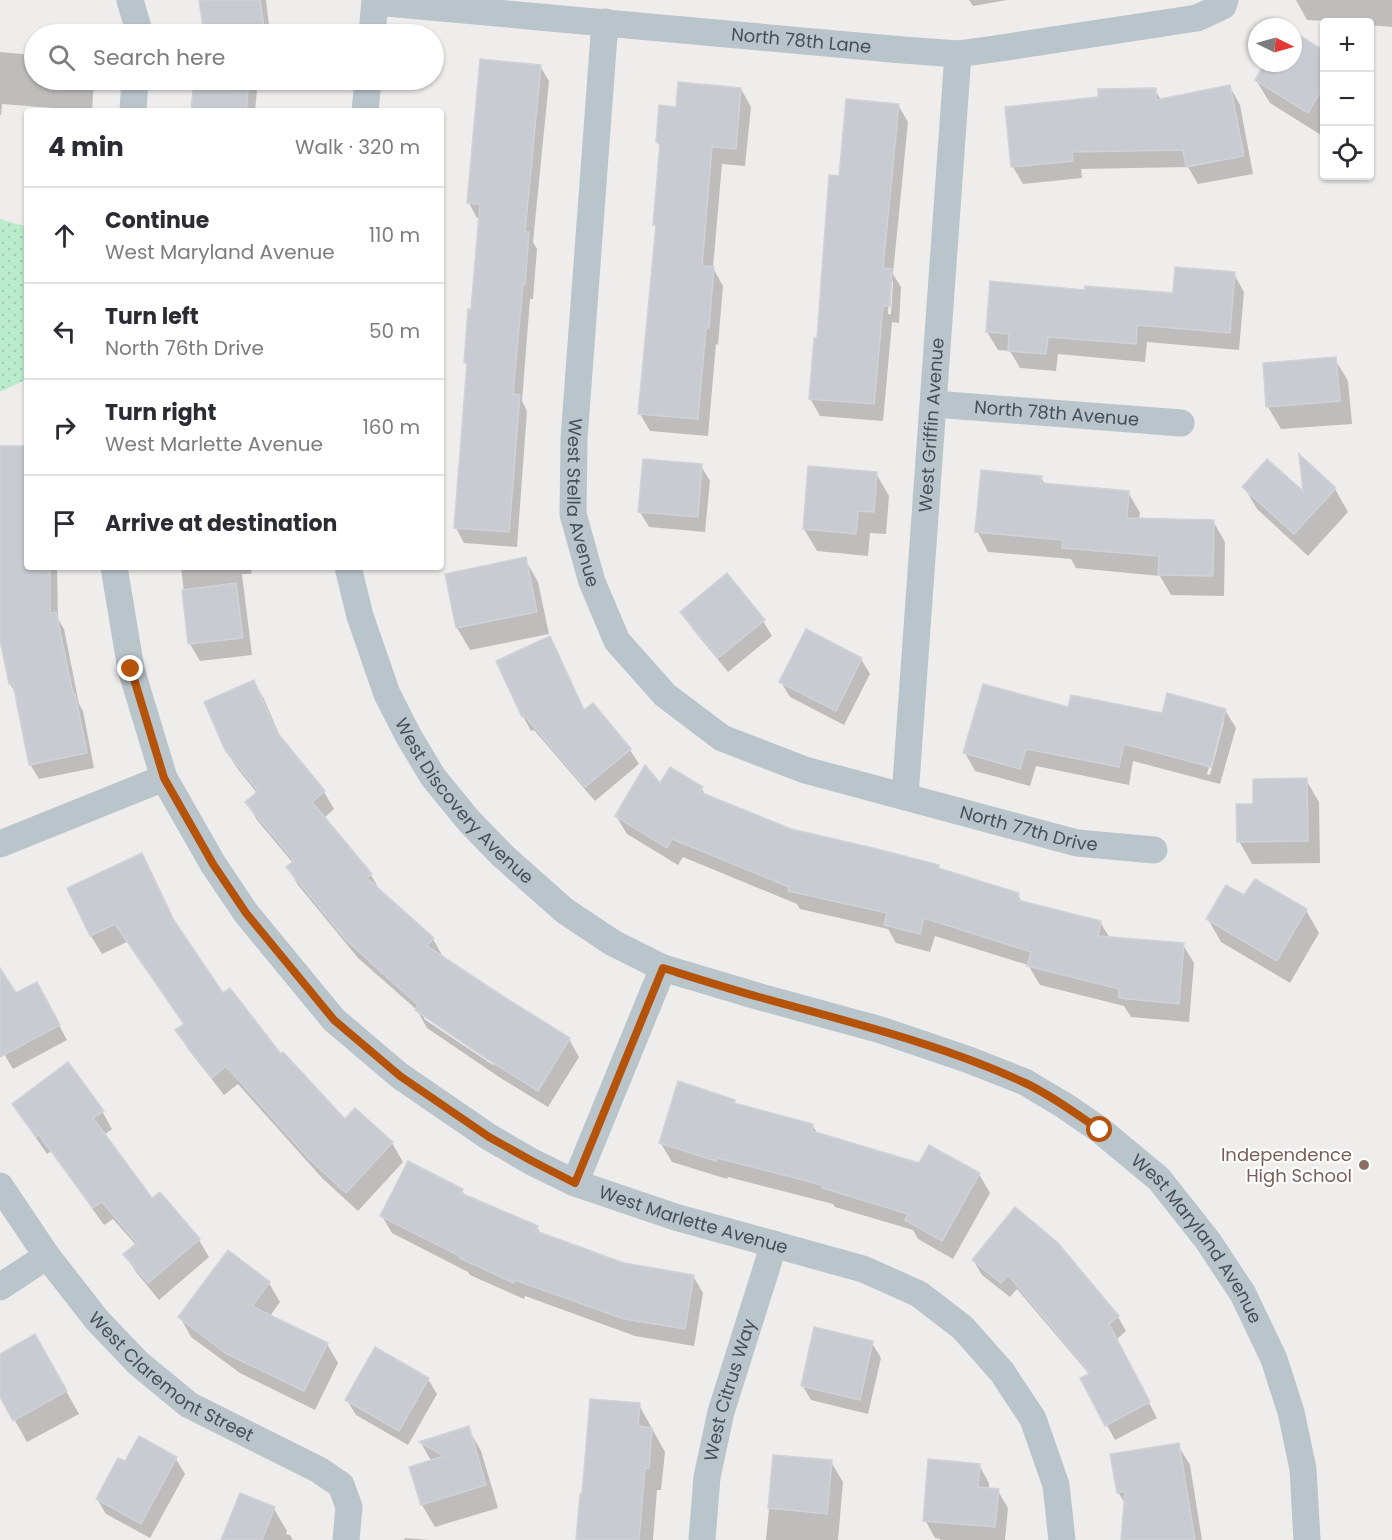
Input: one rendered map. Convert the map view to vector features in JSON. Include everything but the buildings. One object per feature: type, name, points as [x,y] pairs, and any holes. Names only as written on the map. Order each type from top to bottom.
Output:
[{"type":"street","points":[[130,0],[137,24]]},
{"type":"street","points":[[373,24],[375,1]]},
{"type":"street","name":"North 78th Lane","points":[[375,1],[958,54],[1197,18],[1224,3]]},
{"type":"street","name":"West Stella Avenue","points":[[605,22],[574,449],[573,514],[592,582],[617,641],[665,695],[722,738],[805,770],[905,796]]},
{"type":"street","name":"West Griffin Avenue","points":[[905,796],[958,54]]},
{"type":"street","points":[[133,108],[134,90]]},
{"type":"street","points":[[365,108],[367,90]]},
{"type":"street","name":"North 78th Avenue","points":[[934,404],[1180,423]]},
{"type":"street","name":"West Marlette Avenue","points":[[114,570],[131,669],[164,778],[213,864],[246,913],[334,1020],[400,1076],[489,1137],[575,1183],[675,1217],[863,1269],[919,1294],[963,1328],[1002,1372],[1033,1419],[1056,1485],[1062,1540]]},
{"type":"street","name":"West Discovery Avenue","points":[[349,570],[360,616],[387,694],[433,777],[469,821],[502,856],[565,911],[613,943],[663,968]]},
{"type":"street","points":[[0,844],[164,778]]},
{"type":"street","name":"North 77th Drive","points":[[905,796],[1077,843],[1154,850]]},
{"type":"street","points":[[575,1183],[663,968]]},
{"type":"street","name":"West Maryland Avenue","points":[[663,968],[881,1030],[1025,1082],[1100,1130],[1159,1179],[1208,1241],[1243,1294],[1274,1359],[1291,1412],[1303,1469],[1307,1540]]},
{"type":"street","name":"West Claremont Street","points":[[0,1186],[47,1256],[97,1320],[138,1363],[189,1405],[319,1470],[341,1485],[349,1507],[346,1540]]},
{"type":"street","name":"West Citrus Way","points":[[702,1540],[707,1477],[721,1412],[774,1244]]},
{"type":"street","points":[[0,1287],[47,1256]]},
{"type":"green space","points":[[0,219],[24,226],[24,380],[0,392]]},
{"type":"place","name":"Independence High School","points":[[1364,1165]]},
{"type":"route","points":[[131,669],[164,778],[213,864],[246,913],[334,1020],[400,1076],[489,1137],[575,1183],[663,968],[881,1030],[969,1060],[1025,1082],[1100,1130]]}]
